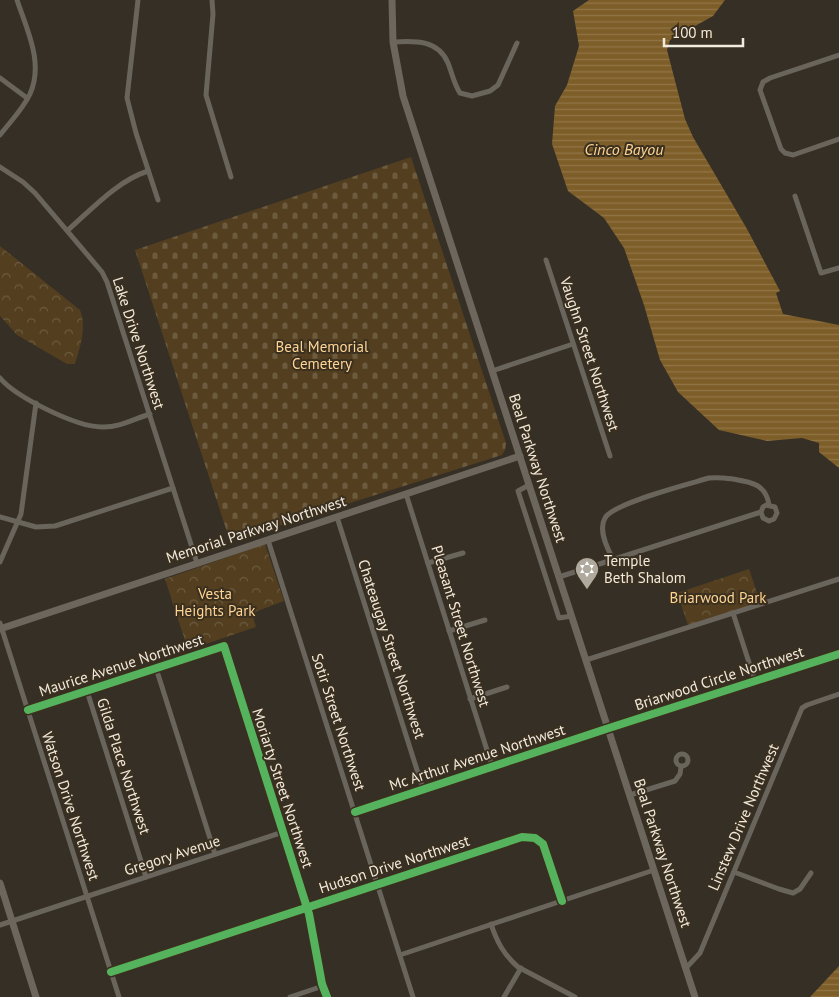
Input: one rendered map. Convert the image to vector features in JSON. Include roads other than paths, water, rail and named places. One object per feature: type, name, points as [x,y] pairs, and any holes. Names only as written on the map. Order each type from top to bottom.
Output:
[{"type":"main road","name":"Beal Parkway Northwest","points":[[392,0],[393,42],[403,96],[695,997]]},
{"type":"main road","name":"Memorial Parkway Northwest","points":[[1,627],[520,456]]},
{"type":"main road","points":[[0,883],[36,997]]},
{"type":"street","points":[[0,135],[27,98],[34,82],[36,65],[32,44],[17,0]]},
{"type":"street","points":[[138,0],[127,98],[158,200]]},
{"type":"street","points":[[212,0],[213,14],[206,95],[231,177]]},
{"type":"street","points":[[393,42],[417,41],[435,47],[446,57],[460,93],[467,96],[490,91],[498,86],[517,43]]},
{"type":"street","points":[[839,54],[770,78],[761,85],[760,90],[782,151],[793,154],[839,140]]},
{"type":"street","points":[[0,78],[27,98]]},
{"type":"street","name":"Lake Drive Northwest","points":[[0,167],[30,188],[68,230],[99,268],[107,282],[198,563]]},
{"type":"street","points":[[68,230],[121,184],[133,176],[148,171]]},
{"type":"street","points":[[795,196],[821,273],[838,270]]},
{"type":"street","name":"Vaughn Street Northwest","points":[[546,260],[610,456]]},
{"type":"street","points":[[492,371],[573,344]]},
{"type":"street","points":[[0,378],[16,393],[83,425],[114,426],[150,414]]},
{"type":"street","points":[[0,562],[22,514],[36,403]]},
{"type":"street","points":[[613,559],[604,536],[603,522],[611,512],[624,505],[709,478],[717,477],[751,482],[764,490],[769,504],[775,507],[774,519],[766,520],[761,515],[761,512]]},
{"type":"street","points":[[529,485],[518,491],[559,618],[572,616]]},
{"type":"street","points":[[0,517],[36,527],[55,526],[173,488]]},
{"type":"street","name":"Pleasant Street Northwest","points":[[406,494],[492,766]]},
{"type":"street","points":[[559,577],[761,512],[769,504]]},
{"type":"street","points":[[598,515],[605,518]]},
{"type":"street","name":"Chateaugay Street Northwest","points":[[337,517],[423,789]]},
{"type":"street","name":"Sotir Street Northwest","points":[[268,540],[413,997]]},
{"type":"street","points":[[428,564],[463,553]]},
{"type":"street","points":[[586,660],[839,579]]},
{"type":"street","points":[[733,613],[755,681]]},
{"type":"street","points":[[449,631],[485,620]]},
{"type":"street","name":"Watson Drive Northwest","points":[[1,627],[119,997]]},
{"type":"street","name":"Maurice Avenue Northwest","points":[[28,710],[224,646]]},
{"type":"street","name":"Moriarty Street Northwest","points":[[224,646],[307,908],[327,997]]},
{"type":"street","name":"Briarwood Circle Northwest","points":[[608,728],[839,654]]},
{"type":"street","points":[[156,668],[215,854]]},
{"type":"street","points":[[470,699],[507,687]]},
{"type":"street","name":"Gilda Place Northwest","points":[[87,691],[146,877]]},
{"type":"street","name":"Linstew Drive Northwest","points":[[686,968],[700,953],[802,708],[839,694]]},
{"type":"street","name":"Mc Arthur Avenue Northwest","points":[[355,812],[608,728]]},
{"type":"street","points":[[630,795],[675,781],[680,774],[681,767]]},
{"type":"street","name":"Gregory Avenue","points":[[0,925],[283,832]]},
{"type":"street","name":"Hudson Drive Northwest","points":[[111,972],[528,836],[535,838],[543,844],[562,901]]},
{"type":"street","points":[[400,954],[654,870]]},
{"type":"street","points":[[734,872],[794,893],[800,889],[811,873]]},
{"type":"street","points":[[491,924],[495,938],[503,952],[521,968],[575,997]]},
{"type":"street","points":[[504,997],[521,968]]},
{"type":"street","points":[[290,997],[323,986]]},
{"type":"water","name":"Cinco Bayou","points":[[589,0],[725,0],[713,16],[670,40],[667,50],[685,119],[693,137],[747,229],[780,291],[776,293],[783,314],[839,325],[839,468],[819,452],[819,443],[802,438],[767,441],[719,430],[678,392],[660,360],[644,305],[624,248],[604,218],[568,191],[552,144],[555,106],[567,85],[579,46],[573,11]]},
{"type":"water","points":[[839,966],[839,997],[810,997]]},
{"type":"place","name":"Temple Beth Shalom","points":[[587,590]]},
{"type":"park label","name":"Beal Memorial Cemetery","points":[[322,354]]},
{"type":"park label","name":"Briarwood Park","points":[[718,597]]},
{"type":"park label","name":"Vesta Heights Park","points":[[215,602]]}]
